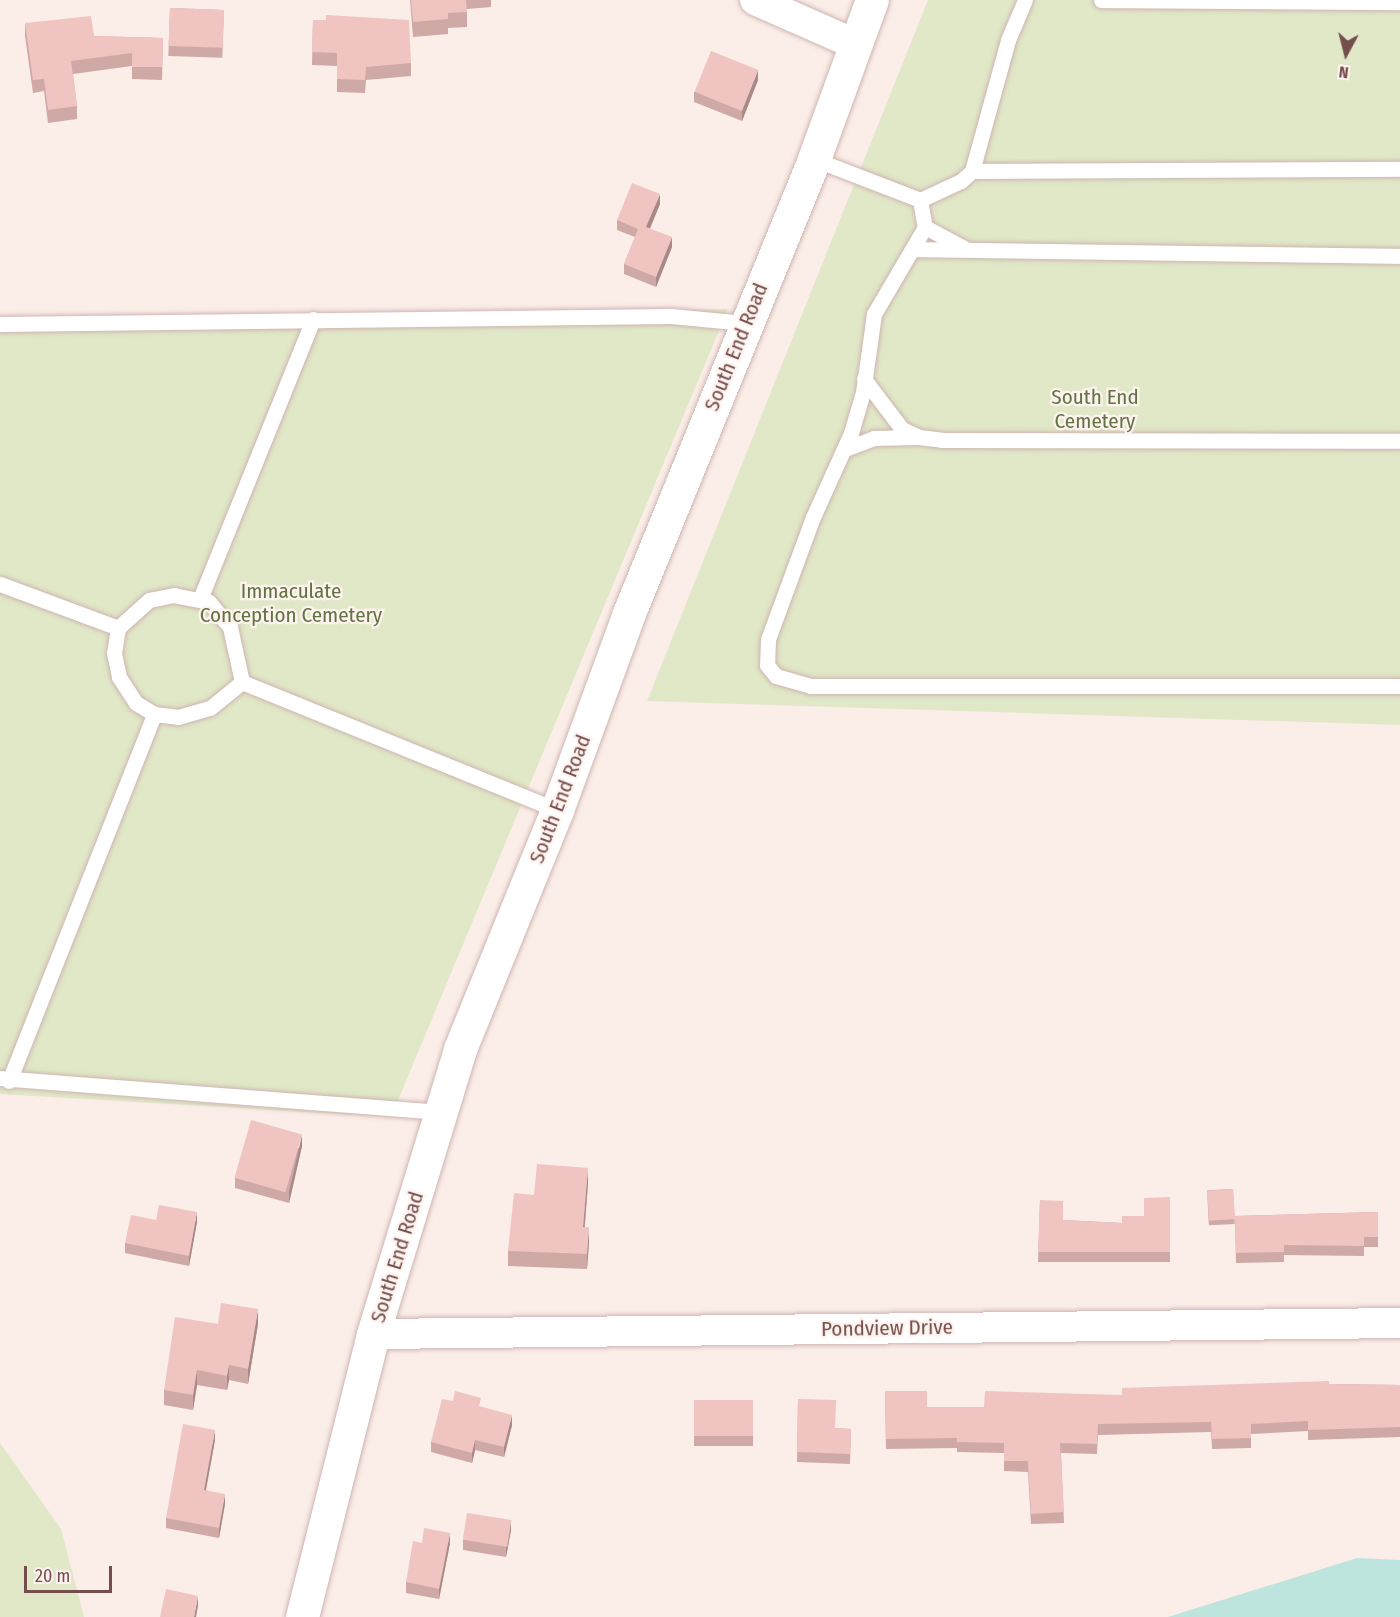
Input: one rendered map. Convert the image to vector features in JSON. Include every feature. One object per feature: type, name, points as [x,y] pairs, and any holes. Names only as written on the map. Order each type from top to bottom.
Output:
[{"type":"street","points":[[755,0],[857,45]]},
{"type":"street","name":"South End Road","points":[[302,1617],[373,1334],[460,1049],[557,810],[629,613],[745,323],[814,159],[873,0]]},
{"type":"street","name":"Pondview Drive","points":[[373,1334],[1400,1323]]},
{"type":"lane","points":[[972,171],[1008,40],[1025,0]]},
{"type":"lane","points":[[1101,0],[1400,2]]},
{"type":"lane","points":[[814,159],[920,200]]},
{"type":"lane","points":[[920,200],[972,171],[1400,169]]},
{"type":"lane","points":[[920,200],[925,227],[874,314],[864,379],[845,449],[813,518],[768,639],[767,665],[776,676],[789,682],[992,688],[1400,686]]},
{"type":"lane","points":[[925,227],[966,250]]},
{"type":"lane","points":[[913,249],[1400,256]]},
{"type":"lane","points":[[0,324],[671,316],[745,323]]},
{"type":"lane","points":[[200,599],[313,320]]},
{"type":"lane","points":[[864,379],[889,416],[902,429],[920,437]]},
{"type":"lane","points":[[845,449],[874,438],[920,437],[942,440],[1400,441]]},
{"type":"lane","points":[[0,585],[118,628]]},
{"type":"lane","points":[[174,595],[209,602],[230,627],[242,682],[210,708],[178,717],[154,714],[136,703],[119,677],[114,654],[118,628],[149,600],[174,595]]},
{"type":"lane","points":[[242,682],[557,810]]},
{"type":"lane","points":[[154,714],[5,1080],[440,1112]]},
{"type":"green space","name":"South End Cemetery","points":[[928,0],[1400,0],[1400,725],[647,701]]},
{"type":"green space","name":"Immaculate Conception Cemetery","points":[[728,309],[391,1117],[0,1094],[0,320]]},
{"type":"green space","points":[[0,1443],[61,1529],[84,1617],[0,1617]]},
{"type":"water","points":[[1357,1558],[1400,1560],[1400,1617],[1168,1617]]},
{"type":"building","points":[[411,0],[466,0],[467,12],[448,13],[448,19],[413,22]]},
{"type":"building","points":[[170,8],[224,10],[223,48],[169,46]]},
{"type":"building","points":[[326,15],[409,20],[411,63],[366,67],[365,80],[337,79],[337,53],[312,52],[313,20],[326,20]]},
{"type":"building","points":[[91,16],[94,36],[163,38],[162,67],[132,67],[132,53],[71,61],[77,106],[48,110],[44,79],[33,80],[25,23]]},
{"type":"building","points":[[711,51],[758,70],[742,111],[695,92]]},
{"type":"building","points":[[632,183],[660,194],[646,227],[672,237],[656,277],[624,264],[638,229],[617,220]]},
{"type":"building","points":[[251,1120],[302,1135],[285,1192],[234,1178]]},
{"type":"building","points":[[537,1164],[588,1168],[583,1227],[589,1227],[587,1254],[508,1251],[514,1193],[534,1195]]},
{"type":"building","points":[[1233,1189],[1235,1219],[1209,1221],[1207,1191]]},
{"type":"building","points":[[1170,1197],[1170,1252],[1038,1252],[1040,1200],[1063,1201],[1063,1220],[1122,1223],[1122,1216],[1144,1216],[1144,1198]]},
{"type":"building","points":[[159,1205],[197,1212],[189,1256],[125,1243],[131,1215],[156,1220]]},
{"type":"building","points":[[1378,1212],[1378,1237],[1364,1237],[1364,1246],[1284,1245],[1284,1252],[1236,1253],[1235,1216]]},
{"type":"building","points":[[221,1303],[258,1309],[248,1369],[229,1365],[227,1376],[197,1370],[193,1395],[164,1390],[175,1317],[218,1324]]},
{"type":"building","points":[[1329,1381],[1329,1384],[1400,1385],[1400,1427],[1308,1430],[1308,1421],[1251,1424],[1251,1438],[1212,1439],[1211,1422],[1098,1424],[1097,1444],[1060,1443],[1064,1512],[1031,1514],[1028,1461],[1004,1461],[1004,1443],[957,1442],[957,1438],[886,1439],[885,1391],[927,1391],[927,1407],[984,1407],[985,1391],[1122,1395],[1122,1388]]},
{"type":"building","points":[[455,1391],[481,1398],[479,1406],[512,1415],[504,1447],[475,1440],[472,1453],[431,1442],[442,1399],[453,1401]]},
{"type":"building","points":[[798,1399],[836,1400],[835,1428],[851,1429],[850,1454],[797,1452]]},
{"type":"building","points":[[694,1400],[753,1400],[753,1436],[694,1436]]},
{"type":"building","points":[[183,1424],[215,1430],[204,1490],[225,1494],[219,1528],[166,1518]]},
{"type":"building","points":[[467,1513],[511,1520],[507,1547],[463,1540]]},
{"type":"building","points":[[424,1528],[450,1533],[439,1589],[406,1582],[413,1541],[422,1543]]},
{"type":"building","points":[[166,1589],[198,1596],[194,1617],[160,1617]]}]
